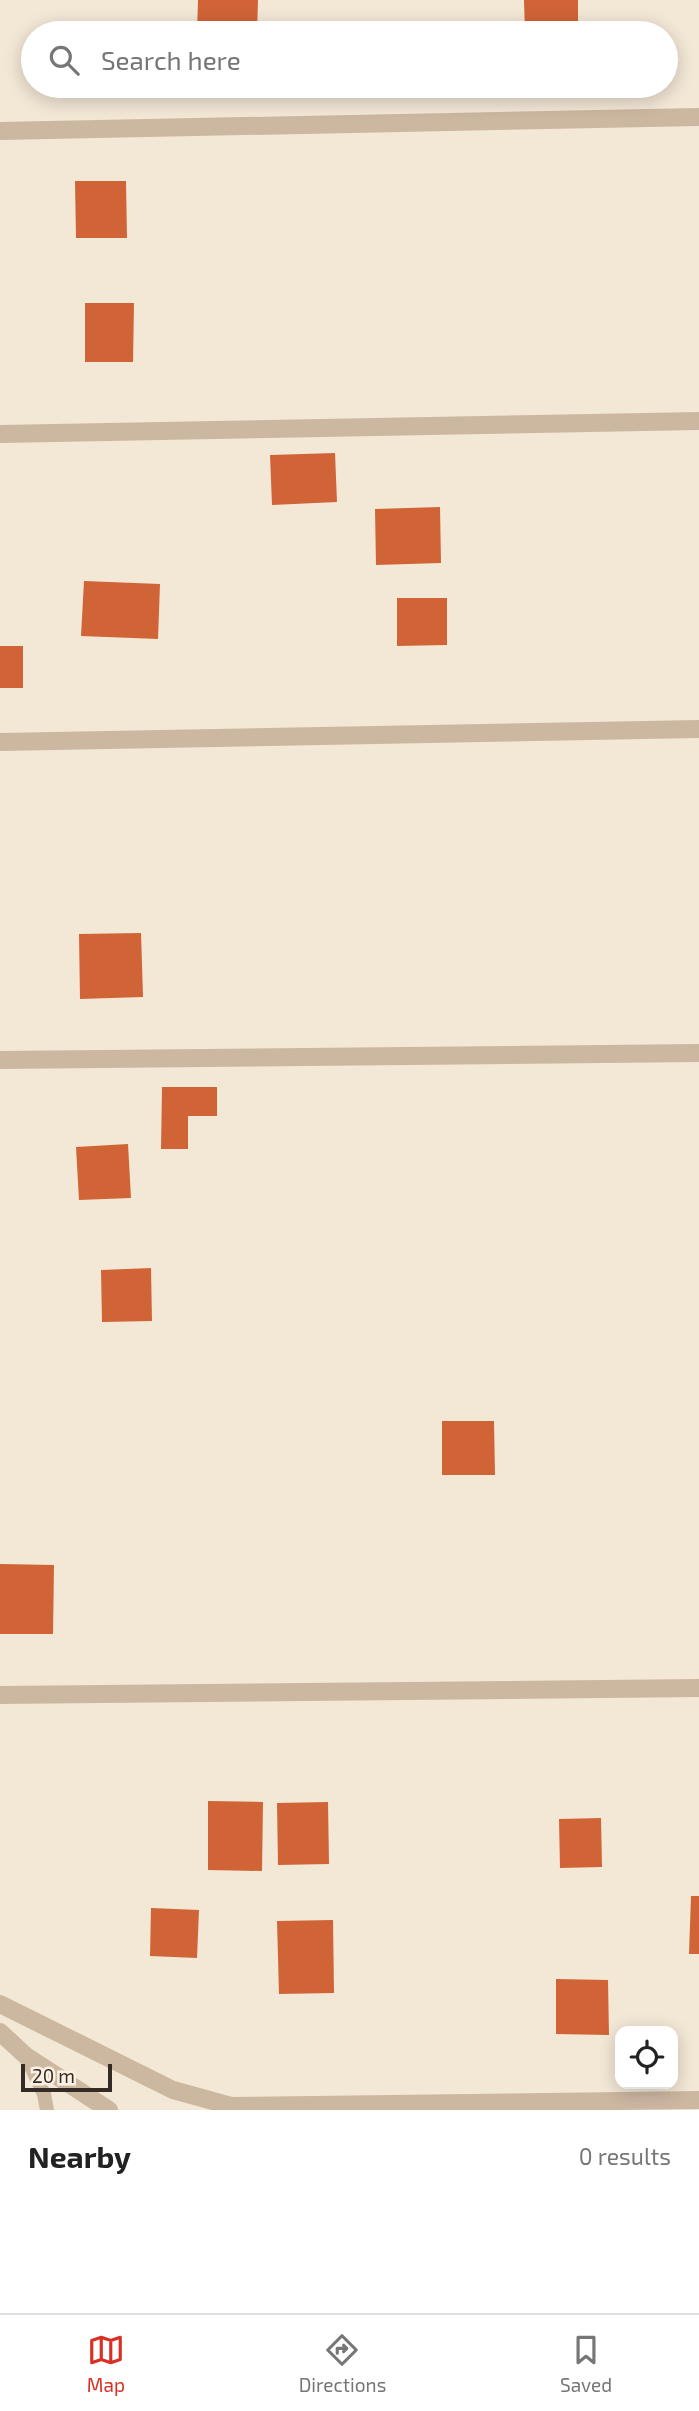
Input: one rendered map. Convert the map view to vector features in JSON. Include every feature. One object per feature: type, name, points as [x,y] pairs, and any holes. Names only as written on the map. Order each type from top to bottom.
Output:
[{"type":"street","points":[[0,131],[699,117]]},
{"type":"street","points":[[0,433],[699,421]]},
{"type":"street","points":[[0,742],[699,729]]},
{"type":"street","points":[[0,1060],[699,1053]]},
{"type":"street","points":[[0,1695],[699,1688]]},
{"type":"street","points":[[0,2004],[173,2090],[230,2106],[699,2100]]},
{"type":"street","points":[[0,2032],[26,2056],[109,2110]]},
{"type":"lane","points":[[26,2056],[44,2094],[47,2110]]},
{"type":"building","points":[[198,0],[258,0],[257,21],[197,21]]},
{"type":"building","points":[[524,0],[578,0],[578,21],[525,21]]},
{"type":"building","points":[[75,181],[126,181],[127,238],[76,238]]},
{"type":"building","points":[[85,303],[134,303],[133,362],[85,362]]},
{"type":"building","points":[[335,453],[337,502],[272,505],[270,455]]},
{"type":"building","points":[[440,507],[441,563],[376,565],[375,509]]},
{"type":"building","points":[[84,581],[160,584],[158,639],[81,636]]},
{"type":"building","points":[[397,598],[447,598],[447,645],[397,646]]},
{"type":"building","points":[[0,646],[23,646],[23,688],[0,688]]},
{"type":"building","points":[[141,933],[143,997],[80,999],[79,934]]},
{"type":"building","points":[[162,1087],[217,1087],[217,1116],[188,1116],[188,1149],[161,1149]]},
{"type":"building","points":[[128,1144],[131,1198],[79,1200],[76,1147]]},
{"type":"building","points":[[151,1268],[152,1321],[102,1322],[101,1270]]},
{"type":"building","points":[[442,1421],[494,1421],[495,1475],[442,1475]]},
{"type":"building","points":[[0,1564],[54,1565],[53,1634],[0,1634]]},
{"type":"building","points":[[208,1801],[263,1802],[262,1871],[208,1870]]},
{"type":"building","points":[[328,1802],[329,1864],[278,1865],[277,1803]]},
{"type":"building","points":[[601,1818],[602,1867],[560,1868],[559,1819]]},
{"type":"building","points":[[691,1896],[699,1896],[699,1954],[689,1954]]},
{"type":"building","points":[[151,1908],[199,1910],[197,1958],[150,1956]]},
{"type":"building","points":[[333,1920],[334,1993],[279,1994],[277,1921]]},
{"type":"building","points":[[556,1979],[608,1980],[609,2035],[556,2034]]}]
